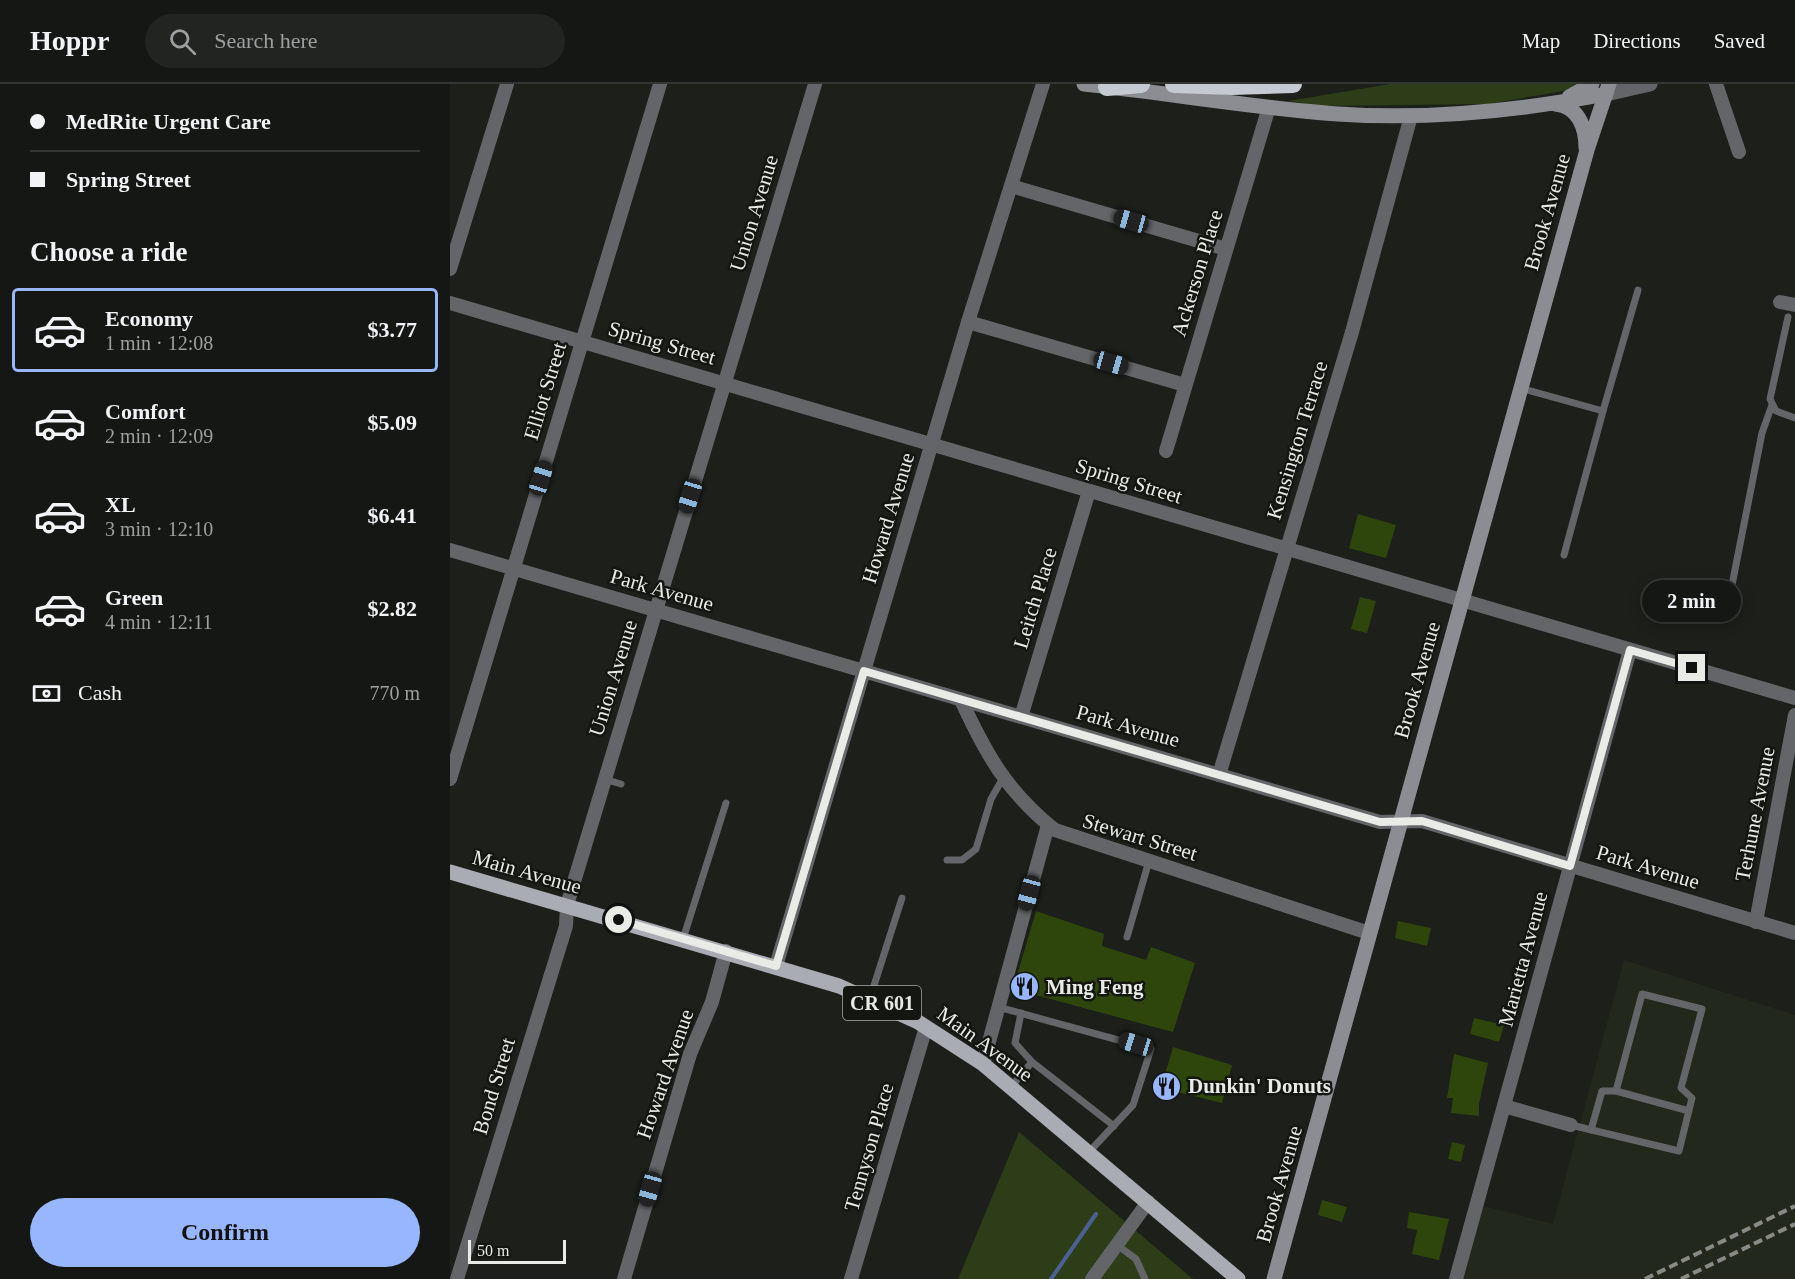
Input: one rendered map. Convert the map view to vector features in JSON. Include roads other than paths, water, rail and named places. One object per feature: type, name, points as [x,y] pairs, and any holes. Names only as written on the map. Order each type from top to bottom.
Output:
[{"type":"highway","points":[[1107,87],[1141,84]]},
{"type":"highway","points":[[1174,84],[1232,86],[1293,84]]},
{"type":"main road","points":[[1084,84],[1338,114],[1411,116],[1549,104],[1562,105],[1577,114],[1585,131],[1587,150]]},
{"type":"main road","points":[[1549,104],[1592,84]]},
{"type":"main road","points":[[1549,104],[1607,89]]},
{"type":"main road","name":"Brook Avenue","points":[[1274,1279],[1520,388],[1587,150],[1607,89]]},
{"type":"main road","name":"Main Avenue","points":[[450,872],[726,951],[870,998],[926,1027],[983,1064],[1238,1279]]},
{"type":"street","points":[[450,268],[507,84]]},
{"type":"street","name":"Elliot Street","points":[[450,779],[660,84]]},
{"type":"street","name":"Union Avenue","points":[[567,905],[815,84]]},
{"type":"street","name":"Howard Avenue","points":[[776,966],[968,322],[1043,84]]},
{"type":"street","points":[[1607,89],[1650,84]]},
{"type":"street","points":[[1716,84],[1739,152]]},
{"type":"street","name":"Ackerson Place","points":[[1166,451],[1269,107]]},
{"type":"street","name":"Kensington Terrace","points":[[1220,775],[1352,332],[1411,116]]},
{"type":"street","points":[[1011,186],[1226,249]]},
{"type":"street","name":"Spring Street","points":[[450,303],[1795,698]]},
{"type":"street","points":[[1780,303],[1791,311]]},
{"type":"street","points":[[968,322],[1185,385]]},
{"type":"street","name":"Leitch Place","points":[[1021,717],[1089,491]]},
{"type":"street","name":"Park Avenue","points":[[450,550],[1380,822],[1422,821],[1795,933]]},
{"type":"street","name":"Marietta Avenue","points":[[1456,1279],[1630,650]]},
{"type":"street","name":"Stewart Street","points":[[961,699],[983,749],[1004,778],[1048,825],[1066,836],[1369,933]]},
{"type":"street","name":"Terhune Avenue","points":[[1756,922],[1795,714]]},
{"type":"street","points":[[983,1064],[1048,825]]},
{"type":"street","name":"Bond Street","points":[[457,1279],[566,926],[567,905]]},
{"type":"street","name":"Howard Avenue","points":[[624,1279],[690,1054],[712,1002],[726,951]]},
{"type":"street","name":"Tennyson Place","points":[[851,1279],[926,1027]]},
{"type":"street","points":[[1504,1106],[1572,1125]]},
{"type":"street","points":[[1092,1279],[1148,1203]]},
{"type":"lane","points":[[1564,555],[1638,290]]},
{"type":"lane","points":[[1732,585],[1762,433],[1772,405],[1771,391],[1791,311]]},
{"type":"lane","points":[[1520,388],[1603,411]]},
{"type":"lane","points":[[1772,405],[1781,415],[1795,418]]},
{"type":"lane","points":[[947,860],[963,860],[976,849],[992,799],[1004,778]]},
{"type":"lane","points":[[604,779],[621,784]]},
{"type":"lane","points":[[683,939],[726,803]]},
{"type":"lane","points":[[1127,937],[1149,861]]},
{"type":"lane","points":[[870,998],[902,898]]},
{"type":"lane","points":[[1572,1125],[1679,1152],[1692,1098],[1681,1088],[1702,1009],[1642,994],[1616,1091]]},
{"type":"lane","points":[[998,1007],[1151,1049],[1133,1105],[1089,1152]]},
{"type":"lane","points":[[1021,1013],[1015,1043],[1032,1062],[1114,1126]]},
{"type":"lane","points":[[1011,1087],[1032,1062]]},
{"type":"lane","points":[[1591,1130],[1602,1091],[1616,1091],[1689,1111]]},
{"type":"lane","points":[[1117,1245],[1136,1259],[1145,1279]]},
{"type":"waterway","points":[[1051,1279],[1096,1214]]},
{"type":"railway","points":[[1645,1279],[1795,1206]]},
{"type":"railway","points":[[1681,1279],[1795,1224]]},
{"type":"place","name":"Ming Feng","points":[[1025,987]]},
{"type":"place","name":"Dunkin' Donuts","points":[[1167,1086]]}]
